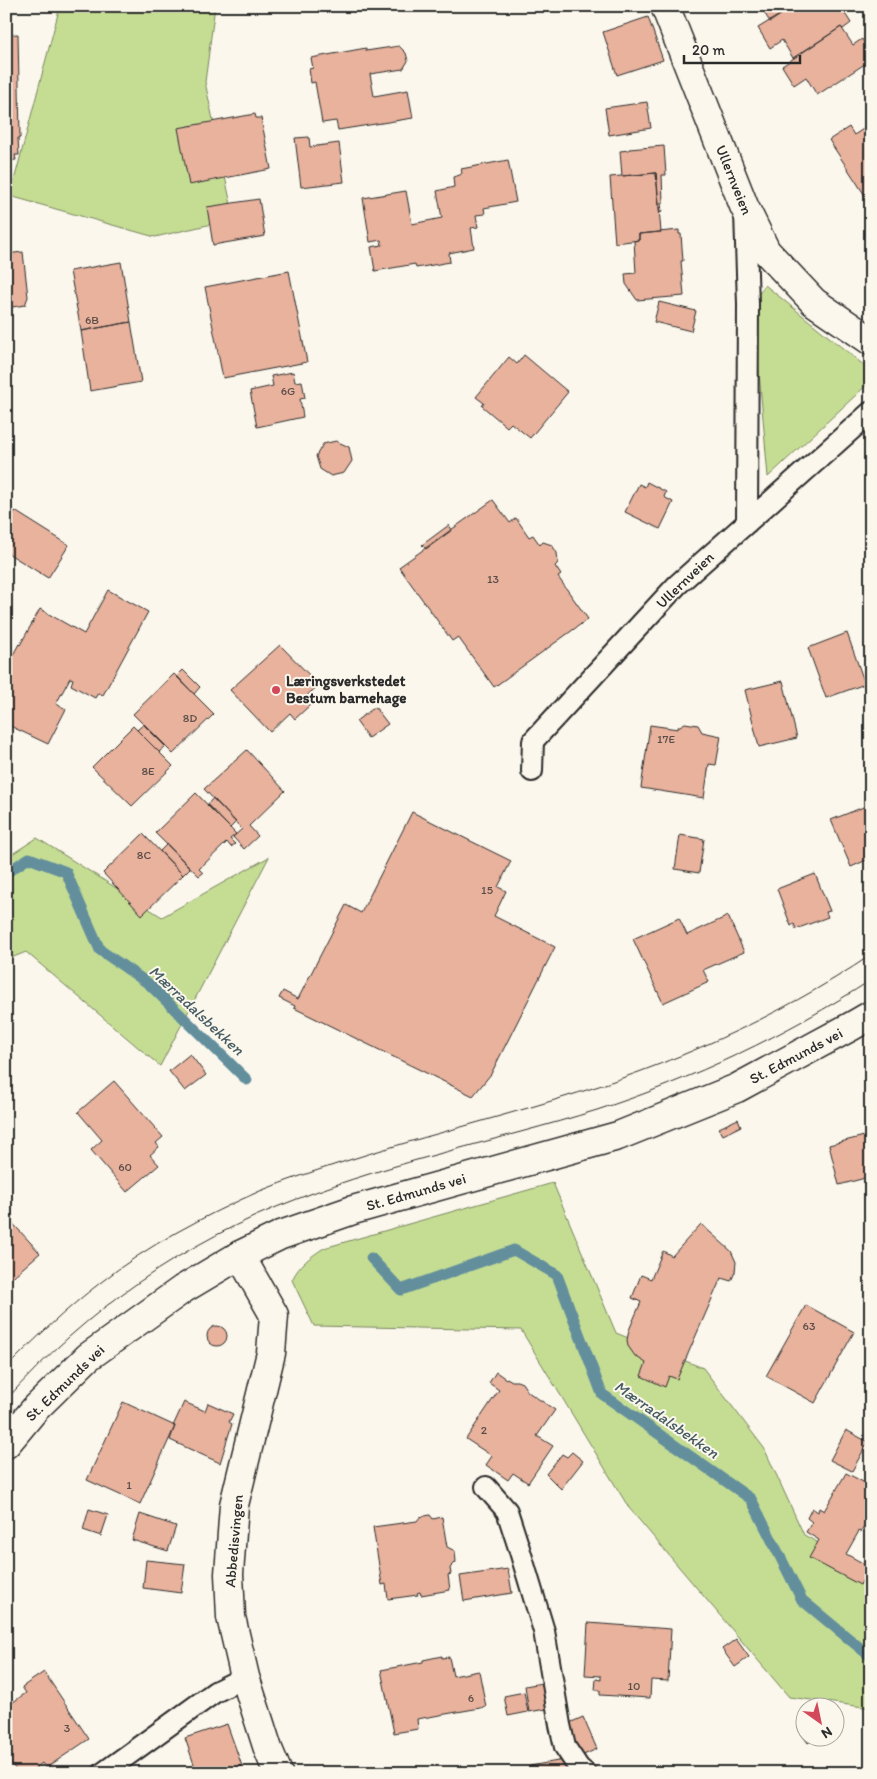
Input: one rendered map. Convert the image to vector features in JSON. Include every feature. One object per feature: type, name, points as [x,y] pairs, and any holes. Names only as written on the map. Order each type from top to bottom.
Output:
[{"type":"street","name":"Ullernveien","points":[[665,6],[744,206],[766,251],[814,302],[871,341]]},
{"type":"street","name":"St. Edmunds vei","points":[[6,1444],[35,1409],[88,1357],[183,1290],[240,1255],[281,1236],[353,1210],[618,1136],[737,1088],[871,1015]]},
{"type":"street","name":"Abbedisvingen","points":[[240,1255],[274,1314],[271,1353],[234,1505],[229,1574],[231,1617],[245,1677],[268,1749],[278,1773]]},
{"type":"lane","points":[[744,206],[748,304],[747,523]]},
{"type":"lane","name":"Ullernveien","points":[[532,771],[532,741],[677,585],[871,412]]},
{"type":"lane","points":[[486,1487],[506,1511],[510,1520],[544,1631],[565,1747],[580,1768],[586,1773]]},
{"type":"lane","points":[[103,1773],[216,1692],[245,1677]]},
{"type":"green space","points":[[60,6],[215,6],[205,82],[234,219],[155,237],[10,196]]},
{"type":"green space","points":[[765,285],[871,371],[871,381],[768,477],[753,302]]},
{"type":"green space","points":[[37,838],[162,917],[269,857],[160,1066],[26,952],[6,960],[6,858]]},
{"type":"green space","points":[[553,1183],[616,1333],[703,1368],[764,1448],[804,1535],[869,1570],[871,1565],[871,1708],[844,1704],[844,1696],[789,1697],[629,1508],[521,1330],[314,1326],[292,1280],[305,1262],[324,1248]]},
{"type":"building","points":[[528,6],[540,6],[531,11]]},
{"type":"building","points":[[760,6],[794,6],[770,22]]},
{"type":"building","points":[[794,6],[828,6],[829,8],[840,6],[851,23],[843,29],[841,27],[793,58],[782,40],[770,48],[758,28]]},
{"type":"building","points":[[648,17],[663,60],[617,75],[603,32]]},
{"type":"building","points":[[841,27],[853,45],[862,39],[871,54],[871,60],[817,95],[806,77],[794,85],[782,66]]},
{"type":"building","points":[[18,34],[19,155],[15,155],[16,160],[6,161],[6,35]]},
{"type":"building","points":[[399,46],[406,53],[408,61],[403,69],[370,74],[374,96],[408,90],[413,118],[338,130],[336,121],[322,123],[315,82],[311,83],[309,69],[313,68],[311,58],[366,48],[366,51]]},
{"type":"building","points":[[647,102],[651,128],[609,135],[605,108]]},
{"type":"building","points":[[871,112],[871,123],[866,115]]},
{"type":"building","points":[[255,114],[256,118],[261,118],[271,169],[189,185],[178,128]]},
{"type":"building","points":[[871,124],[871,193],[866,197],[829,140],[849,127],[854,135]]},
{"type":"building","points":[[309,137],[310,147],[339,143],[344,182],[301,187],[295,138]]},
{"type":"building","points":[[664,146],[666,175],[662,175],[663,203],[661,203],[662,212],[660,213],[656,173],[622,176],[620,151]]},
{"type":"building","points":[[508,160],[516,202],[484,208],[485,214],[476,215],[478,227],[471,228],[474,248],[449,253],[450,262],[416,268],[415,264],[375,271],[371,247],[382,245],[381,240],[370,242],[363,198],[406,191],[412,224],[442,218],[437,191],[454,187],[453,177],[462,173],[461,169]]},
{"type":"building","points":[[656,173],[661,232],[639,234],[639,240],[615,243],[610,177]]},
{"type":"building","points":[[259,199],[265,236],[213,245],[207,207]]},
{"type":"building","points":[[679,230],[679,234],[681,234],[684,296],[637,300],[626,284],[625,274],[636,273],[634,241],[639,240],[639,234]]},
{"type":"building","points":[[23,252],[28,297],[25,305],[6,308],[6,254]]},
{"type":"building","points":[[121,262],[131,322],[81,331],[70,271]]},
{"type":"building","points":[[289,271],[307,362],[223,378],[205,287]]},
{"type":"building","points":[[659,302],[696,311],[691,331],[654,322]]},
{"type":"building","points":[[131,322],[141,382],[90,391],[81,331]]},
{"type":"building","points":[[524,355],[568,392],[530,438],[511,423],[507,427],[482,406],[484,403],[476,397],[509,357],[517,364]]},
{"type":"building","points":[[293,372],[295,382],[302,381],[305,398],[300,399],[303,417],[257,427],[250,391],[273,386],[271,376]]},
{"type":"building","points":[[336,441],[349,447],[352,461],[344,473],[331,476],[320,469],[316,456],[323,444]]},
{"type":"building","points":[[647,482],[666,492],[664,497],[673,502],[660,529],[625,512],[639,484],[645,487]]},
{"type":"building","points":[[493,500],[510,523],[516,518],[529,537],[533,535],[540,545],[543,542],[552,545],[557,553],[558,563],[555,566],[561,575],[558,577],[588,619],[494,687],[458,637],[452,641],[399,567]]},
{"type":"building","points":[[15,511],[69,545],[48,578],[6,552],[6,525]]},
{"type":"building","points":[[449,525],[452,530],[426,549],[422,545]]},
{"type":"building","points":[[108,590],[148,612],[103,695],[98,693],[95,698],[71,685],[73,679],[70,678],[56,704],[66,709],[48,744],[6,724],[6,667],[40,609],[84,634]]},
{"type":"building","points":[[847,633],[865,684],[826,698],[808,648]]},
{"type":"building","points":[[280,645],[319,685],[304,698],[310,705],[295,719],[290,713],[270,732],[230,690]]},
{"type":"building","points":[[183,670],[200,687],[194,694],[177,676]]},
{"type":"building","points":[[174,674],[214,714],[173,754],[133,714]]},
{"type":"building","points":[[783,681],[797,738],[759,747],[745,690]]},
{"type":"building","points":[[375,707],[388,724],[368,738],[356,721]]},
{"type":"building","points":[[685,723],[698,725],[702,732],[721,736],[716,765],[709,764],[704,798],[641,788],[650,725],[678,729],[678,727]]},
{"type":"building","points":[[144,724],[166,746],[159,752],[137,730]]},
{"type":"building","points":[[133,726],[173,766],[132,806],[92,767]]},
{"type":"building","points":[[247,750],[285,791],[249,826],[258,836],[244,849],[233,837],[242,829],[204,789]]},
{"type":"building","points":[[196,793],[236,834],[230,839],[235,844],[231,847],[227,842],[199,869],[203,873],[199,876],[155,833]]},
{"type":"building","points":[[213,798],[236,822],[230,828],[207,805]]},
{"type":"building","points":[[871,804],[871,858],[851,867],[831,820]]},
{"type":"building","points":[[412,812],[511,861],[498,887],[506,891],[494,916],[555,947],[491,1074],[473,1096],[294,1008],[295,1006],[279,998],[283,991],[298,999],[346,905],[361,913]]},
{"type":"building","points":[[143,834],[183,875],[142,915],[103,873]]},
{"type":"building","points":[[680,835],[704,839],[699,873],[675,869]]},
{"type":"building","points":[[167,844],[190,868],[183,875],[160,851]]},
{"type":"building","points":[[815,874],[830,911],[826,912],[828,917],[796,929],[794,924],[791,926],[777,889]]},
{"type":"building","points":[[728,916],[744,952],[703,970],[709,982],[663,1003],[633,939],[679,918],[687,935]]},
{"type":"building","points":[[190,1054],[206,1075],[185,1091],[169,1071]]},
{"type":"building","points":[[114,1081],[163,1137],[156,1143],[159,1147],[150,1155],[159,1165],[127,1192],[91,1150],[102,1140],[78,1112]]},
{"type":"building","points":[[738,1119],[741,1126],[723,1135],[719,1128]]},
{"type":"building","points":[[868,1135],[871,1145],[871,1184],[869,1177],[839,1185],[829,1145]]},
{"type":"building","points":[[6,1216],[40,1253],[6,1283]]},
{"type":"building","points":[[701,1224],[731,1251],[736,1262],[735,1272],[731,1281],[721,1278],[677,1379],[669,1376],[665,1387],[641,1376],[646,1363],[635,1356],[628,1346],[629,1330],[641,1302],[632,1298],[641,1275],[651,1279],[663,1251],[672,1256]]},
{"type":"building","points":[[806,1305],[854,1332],[815,1403],[766,1376]]},
{"type":"building","points":[[217,1326],[224,1329],[227,1336],[224,1343],[217,1346],[210,1343],[207,1336],[210,1329]]},
{"type":"building","points":[[496,1372],[506,1379],[522,1383],[528,1392],[555,1410],[537,1436],[553,1446],[528,1483],[513,1473],[508,1480],[486,1465],[492,1456],[466,1439],[499,1390],[489,1383]]},
{"type":"building","points":[[123,1402],[175,1426],[140,1504],[87,1480]]},
{"type":"building","points":[[184,1402],[205,1411],[208,1403],[233,1414],[229,1422],[232,1424],[220,1463],[170,1440],[175,1426],[173,1426]]},
{"type":"building","points":[[846,1430],[868,1442],[852,1471],[830,1460]]},
{"type":"building","points":[[572,1452],[583,1461],[561,1489],[546,1474],[562,1454],[567,1457]]},
{"type":"building","points":[[846,1473],[871,1486],[871,1515],[846,1554],[870,1567],[860,1585],[809,1558],[819,1540],[806,1532],[812,1522],[807,1518],[812,1508],[818,1512],[819,1508],[824,1511]]},
{"type":"building","points":[[89,1509],[108,1515],[101,1536],[83,1530]]},
{"type":"building","points":[[140,1514],[176,1526],[168,1551],[132,1540]]},
{"type":"building","points":[[430,1515],[433,1519],[442,1517],[447,1547],[455,1551],[456,1562],[450,1568],[451,1574],[448,1575],[450,1590],[421,1595],[420,1592],[417,1593],[418,1595],[388,1599],[386,1584],[382,1585],[373,1527],[417,1521],[420,1517]]},
{"type":"building","points":[[146,1560],[185,1564],[181,1593],[143,1588]]},
{"type":"building","points":[[508,1569],[512,1593],[464,1601],[460,1576]]},
{"type":"building","points":[[588,1623],[671,1629],[668,1681],[651,1680],[650,1698],[600,1695],[600,1690],[595,1690],[596,1679],[601,1680],[601,1676],[585,1675]]},
{"type":"building","points":[[736,1639],[749,1657],[735,1667],[722,1649]]},
{"type":"building","points":[[442,1656],[442,1658],[449,1657],[453,1676],[479,1671],[486,1707],[417,1719],[418,1729],[394,1733],[381,1670],[423,1662],[423,1660]]},
{"type":"building","points":[[44,1672],[89,1739],[46,1768],[42,1763],[29,1773],[18,1773],[6,1756],[6,1707],[26,1693],[22,1687]]},
{"type":"building","points":[[542,1683],[546,1709],[529,1712],[525,1686]]},
{"type":"building","points":[[524,1692],[528,1712],[508,1716],[504,1696]]},
{"type":"building","points":[[583,1717],[597,1749],[579,1757],[565,1725]]},
{"type":"building","points":[[227,1724],[242,1766],[223,1773],[197,1773],[185,1738]]},
{"type":"building","points":[[569,1759],[571,1773],[531,1773],[530,1766]]},
{"type":"waterway","name":"Mærradalsbekken","points":[[6,873],[29,858],[66,872],[100,950],[149,984],[247,1080]]},
{"type":"waterway","name":"Mærradalsbekken","points":[[371,1258],[401,1290],[514,1250],[557,1275],[602,1394],[751,1499],[802,1600],[871,1657]]},
{"type":"tram line","points":[[6,1368],[63,1313],[118,1269],[197,1221],[280,1183],[343,1162],[558,1099],[640,1072],[720,1039],[759,1020],[835,978],[871,955]]},
{"type":"tram line","points":[[6,1400],[69,1337],[103,1308],[177,1258],[215,1236],[256,1216],[297,1199],[371,1173],[560,1121],[633,1098],[738,1054],[806,1019],[871,980]]},
{"type":"place","name":"Læringsverkstedet Bestum barnehage","points":[[276,690]]}]
